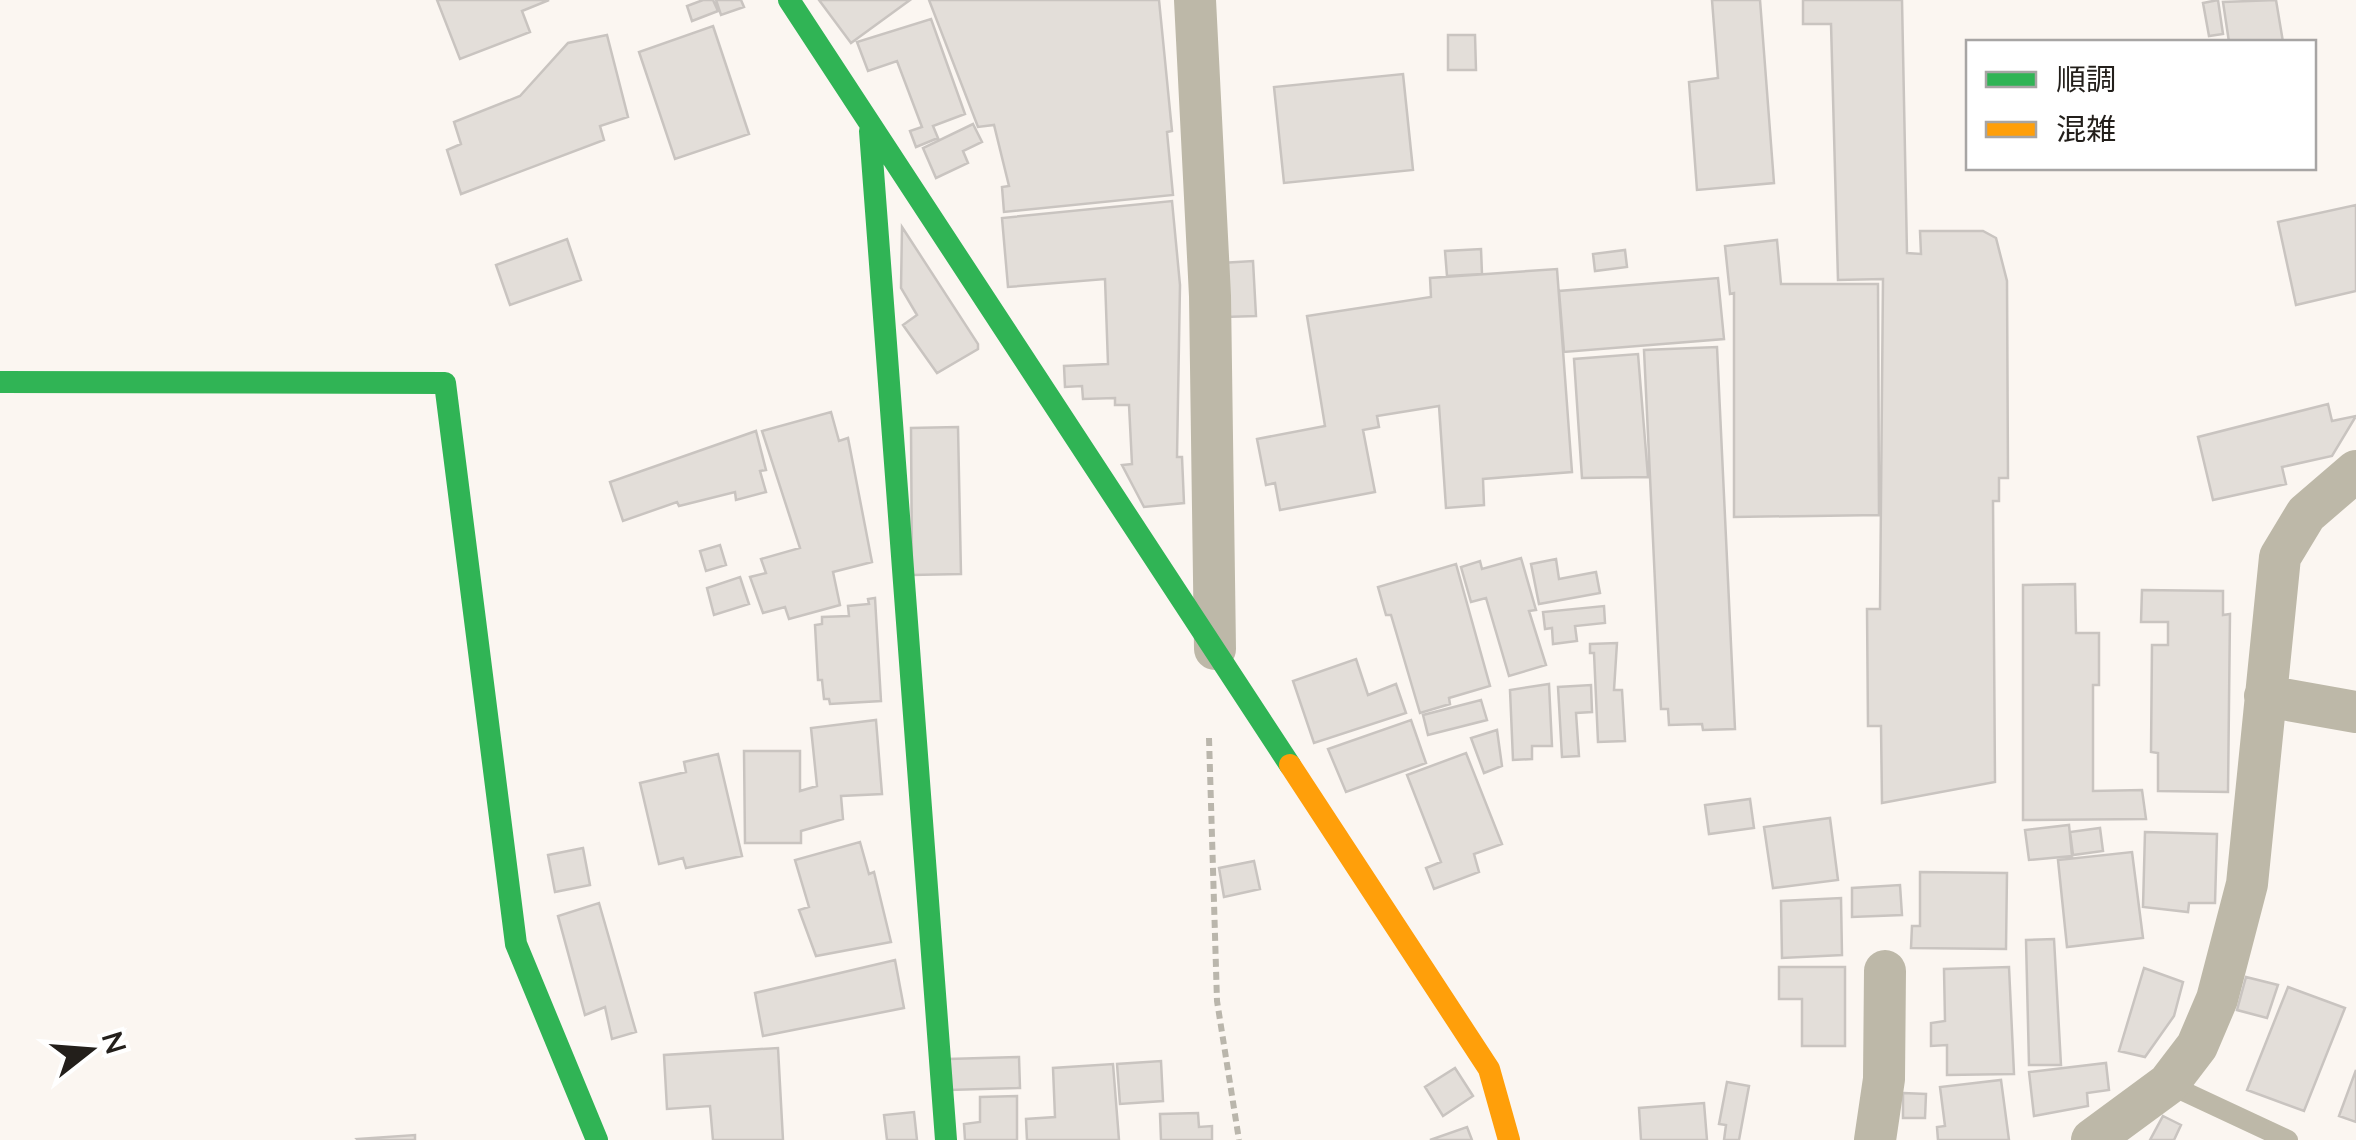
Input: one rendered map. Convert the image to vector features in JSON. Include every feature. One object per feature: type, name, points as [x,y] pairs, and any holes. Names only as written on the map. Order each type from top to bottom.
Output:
[{"type":"street","points":[[788,0],[1489,1069],[1510,1140]]},
{"type":"street","points":[[1195,0],[1210,296],[1214,649]]},
{"type":"street","points":[[869,124],[946,1140]]},
{"type":"street","points":[[0,382],[445,383],[516,944],[597,1140]]},
{"type":"street","points":[[2092,1140],[2168,1084],[2197,1046],[2232,943],[2247,884],[2280,557],[2306,514],[2356,471]]},
{"type":"street","points":[[2264,696],[2356,712]]},
{"type":"street","points":[[1875,1140],[1884,1079],[1886,971]]},
{"type":"lane","points":[[2168,1084],[2288,1140]]},
{"type":"path","points":[[1209,735],[1217,1001],[1239,1140]]},
{"type":"building","points":[[437,0],[549,0],[522,11],[530,32],[460,59]]},
{"type":"building","points":[[713,0],[718,11],[692,21],[687,6]]},
{"type":"building","points":[[716,0],[741,0],[744,7],[721,15]]},
{"type":"building","points":[[819,0],[910,0],[851,43]]},
{"type":"building","points":[[929,0],[1159,0],[1172,131],[1167,132],[1173,195],[1004,212],[1002,187],[1009,186],[994,125],[978,127]]},
{"type":"building","points":[[1712,0],[1760,0],[1774,183],[1697,190],[1689,82],[1718,78]]},
{"type":"building","points":[[1803,0],[1902,0],[1907,253],[1921,254],[1920,231],[1983,231],[1996,238],[2007,281],[2008,478],[1999,478],[1999,501],[1993,501],[1995,782],[1882,803],[1881,726],[1868,726],[1867,609],[1880,609],[1883,279],[1838,280],[1831,24],[1803,24]]},
{"type":"building","points":[[2218,0],[2223,34],[2209,36],[2203,3]]},
{"type":"building","points":[[2276,0],[2283,40],[2229,40],[2223,2]]},
{"type":"building","points":[[931,19],[965,114],[933,126],[938,138],[916,147],[910,131],[922,127],[897,61],[868,71],[857,42]]},
{"type":"building","points":[[713,26],[749,134],[675,159],[639,52]]},
{"type":"building","points":[[607,35],[628,117],[600,126],[604,140],[461,194],[447,150],[461,144],[454,122],[520,96],[568,43]]},
{"type":"building","points":[[1448,35],[1475,35],[1476,70],[1448,70]]},
{"type":"building","points":[[1403,74],[1413,170],[1284,183],[1274,87]]},
{"type":"building","points":[[973,124],[982,142],[963,151],[968,163],[936,178],[923,148]]},
{"type":"building","points":[[1172,201],[1180,285],[1177,457],[1182,457],[1184,503],[1144,507],[1122,465],[1132,464],[1129,405],[1115,405],[1115,398],[1083,399],[1082,386],[1065,387],[1064,366],[1108,364],[1105,279],[1008,287],[1002,218]]},
{"type":"building","points":[[2356,205],[2356,291],[2296,305],[2278,222]]},
{"type":"building","points":[[902,227],[978,344],[978,349],[937,373],[903,325],[917,315],[901,288]]},
{"type":"building","points":[[567,239],[581,280],[510,305],[496,265]]},
{"type":"building","points":[[1777,240],[1781,284],[1878,284],[1879,515],[1734,517],[1734,293],[1730,294],[1725,246]]},
{"type":"building","points":[[1481,249],[1482,274],[1447,276],[1445,251]]},
{"type":"building","points":[[1625,250],[1627,267],[1595,271],[1593,254]]},
{"type":"building","points":[[1253,261],[1256,316],[1224,317],[1221,263]]},
{"type":"building","points":[[1557,269],[1572,472],[1483,479],[1484,505],[1446,508],[1439,406],[1377,416],[1379,427],[1363,430],[1375,492],[1280,510],[1275,483],[1266,485],[1257,439],[1325,426],[1307,316],[1431,297],[1430,278]]},
{"type":"building","points":[[1718,278],[1724,339],[1564,352],[1559,291]]},
{"type":"building","points":[[1717,347],[1735,729],[1703,730],[1702,724],[1669,725],[1668,709],[1661,709],[1644,350]]},
{"type":"building","points":[[1638,354],[1648,477],[1582,478],[1574,359]]},
{"type":"building","points":[[2328,404],[2332,421],[2356,416],[2332,456],[2282,467],[2286,484],[2213,500],[2198,437]]},
{"type":"building","points":[[831,412],[839,441],[848,438],[872,562],[833,572],[840,605],[789,619],[785,607],[763,613],[750,577],[766,573],[761,559],[800,548],[762,431]]},
{"type":"building","points":[[958,427],[961,574],[912,575],[911,428]]},
{"type":"building","points":[[756,431],[766,470],[760,471],[766,492],[736,500],[735,492],[679,506],[677,502],[623,521],[610,482]]},
{"type":"building","points":[[720,545],[726,565],[706,571],[700,551]]},
{"type":"building","points":[[1521,558],[1536,610],[1529,611],[1546,665],[1509,676],[1486,598],[1471,602],[1461,567],[1480,561],[1482,569]]},
{"type":"building","points":[[1556,559],[1559,579],[1596,572],[1600,593],[1539,604],[1531,564]]},
{"type":"building","points":[[1456,564],[1490,686],[1449,698],[1450,704],[1420,713],[1391,615],[1386,615],[1378,587]]},
{"type":"building","points":[[740,577],[749,604],[714,615],[707,588]]},
{"type":"building","points":[[2075,584],[2076,633],[2099,633],[2099,685],[2093,685],[2093,791],[2142,790],[2146,819],[2023,820],[2023,585]]},
{"type":"building","points":[[2142,590],[2223,591],[2223,615],[2230,614],[2228,792],[2158,791],[2158,753],[2151,752],[2152,645],[2168,645],[2168,622],[2141,622]]},
{"type":"building","points":[[875,598],[881,701],[830,704],[829,699],[824,699],[822,680],[818,680],[815,625],[822,624],[822,617],[849,616],[848,606],[869,604],[868,599]]},
{"type":"building","points":[[1604,606],[1605,623],[1575,626],[1577,641],[1553,644],[1552,628],[1545,629],[1543,612]]},
{"type":"building","points":[[1617,643],[1614,690],[1622,690],[1625,741],[1598,742],[1594,653],[1590,653],[1590,644]]},
{"type":"building","points":[[1356,659],[1368,695],[1396,684],[1406,713],[1314,743],[1293,681]]},
{"type":"building","points":[[1549,684],[1552,746],[1532,746],[1532,759],[1513,760],[1510,690]]},
{"type":"building","points":[[1591,685],[1592,712],[1576,713],[1579,756],[1562,757],[1558,687]]},
{"type":"building","points":[[1481,700],[1487,720],[1428,735],[1423,715]]},
{"type":"building","points":[[876,720],[882,794],[841,796],[843,819],[801,831],[801,843],[745,843],[744,751],[800,751],[800,791],[817,786],[811,728]]},
{"type":"building","points":[[1411,720],[1426,763],[1346,792],[1328,749]]},
{"type":"building","points":[[1497,730],[1502,766],[1484,773],[1471,738]]},
{"type":"building","points":[[1466,753],[1502,844],[1474,854],[1479,872],[1434,889],[1426,868],[1441,862],[1407,775]]},
{"type":"building","points":[[718,754],[742,856],[686,868],[683,858],[659,864],[640,783],[686,772],[684,762]]},
{"type":"building","points":[[1750,799],[1754,828],[1709,834],[1705,805]]},
{"type":"building","points":[[1830,818],[1838,880],[1773,888],[1764,827]]},
{"type":"building","points":[[2069,825],[2072,856],[2029,860],[2025,830]]},
{"type":"building","points":[[2100,828],[2103,851],[2073,855],[2070,832]]},
{"type":"building","points":[[2145,832],[2217,834],[2215,903],[2189,903],[2188,912],[2143,907]]},
{"type":"building","points":[[860,842],[869,874],[874,872],[891,942],[816,956],[799,910],[809,907],[795,860]]},
{"type":"building","points":[[583,848],[590,885],[555,892],[548,855]]},
{"type":"building","points":[[2132,852],[2143,938],[2067,947],[2058,860]]},
{"type":"building","points":[[1254,861],[1260,889],[1224,897],[1219,868]]},
{"type":"building","points":[[1920,872],[2007,873],[2006,949],[1911,948],[1912,926],[1920,926]]},
{"type":"building","points":[[1900,885],[1902,915],[1852,917],[1852,888]]},
{"type":"building","points":[[1841,898],[1842,955],[1782,958],[1781,901]]},
{"type":"building","points":[[599,903],[636,1032],[612,1039],[605,1007],[585,1015],[558,916]]},
{"type":"building","points":[[2054,939],[2061,1065],[2029,1065],[2026,940]]},
{"type":"building","points":[[895,960],[904,1008],[763,1036],[755,993]]},
{"type":"building","points":[[1779,967],[1845,967],[1845,1046],[1802,1046],[1802,999],[1779,999]]},
{"type":"building","points":[[2009,967],[2014,1074],[1947,1075],[1947,1045],[1931,1046],[1931,1023],[1945,1021],[1944,969]]},
{"type":"building","points":[[2144,968],[2183,982],[2174,1016],[2145,1057],[2119,1051]]},
{"type":"building","points":[[2246,977],[2278,985],[2267,1018],[2237,1010]]},
{"type":"building","points":[[2288,987],[2345,1008],[2304,1111],[2247,1090]]},
{"type":"building","points":[[778,1048],[783,1140],[713,1140],[710,1106],[667,1109],[664,1055]]},
{"type":"building","points":[[1019,1057],[1020,1088],[949,1090],[948,1059]]},
{"type":"building","points":[[1161,1061],[1163,1101],[1120,1104],[1117,1064]]},
{"type":"building","points":[[2106,1063],[2109,1090],[2087,1093],[2088,1106],[2034,1116],[2029,1072]]},
{"type":"building","points":[[1113,1064],[1119,1140],[1027,1140],[1026,1119],[1055,1117],[1053,1068]]},
{"type":"building","points":[[1455,1068],[1473,1096],[1443,1116],[1425,1087]]},
{"type":"building","points":[[2356,1070],[2356,1122],[2339,1116]]},
{"type":"building","points":[[2001,1080],[2009,1140],[1938,1140],[1937,1127],[1945,1126],[1940,1087]]},
{"type":"building","points":[[1727,1082],[1749,1086],[1739,1140],[1724,1140],[1726,1125],[1719,1124]]},
{"type":"building","points":[[1903,1093],[1926,1094],[1925,1118],[1903,1118]]},
{"type":"building","points":[[1017,1096],[1017,1140],[965,1140],[964,1124],[980,1122],[980,1097]]},
{"type":"building","points":[[1704,1103],[1707,1140],[1641,1140],[1639,1108]]},
{"type":"building","points":[[914,1112],[917,1140],[887,1140],[884,1115]]},
{"type":"building","points":[[1198,1113],[1199,1127],[1212,1126],[1212,1140],[1161,1140],[1160,1114]]},
{"type":"building","points":[[2163,1116],[2181,1125],[2174,1140],[2150,1140]]},
{"type":"building","points":[[1467,1127],[1472,1140],[1430,1140]]},
{"type":"building","points":[[415,1135],[415,1140],[357,1139]]},
{"type":"traffic: fast","points":[[789,0],[1290,765]]},
{"type":"traffic: fast","points":[[870,131],[946,1140]]},
{"type":"traffic: fast","points":[[0,382],[445,383],[516,944],[597,1140]]},
{"type":"traffic: slow","points":[[1290,765],[1489,1069],[1509,1140]]}]
